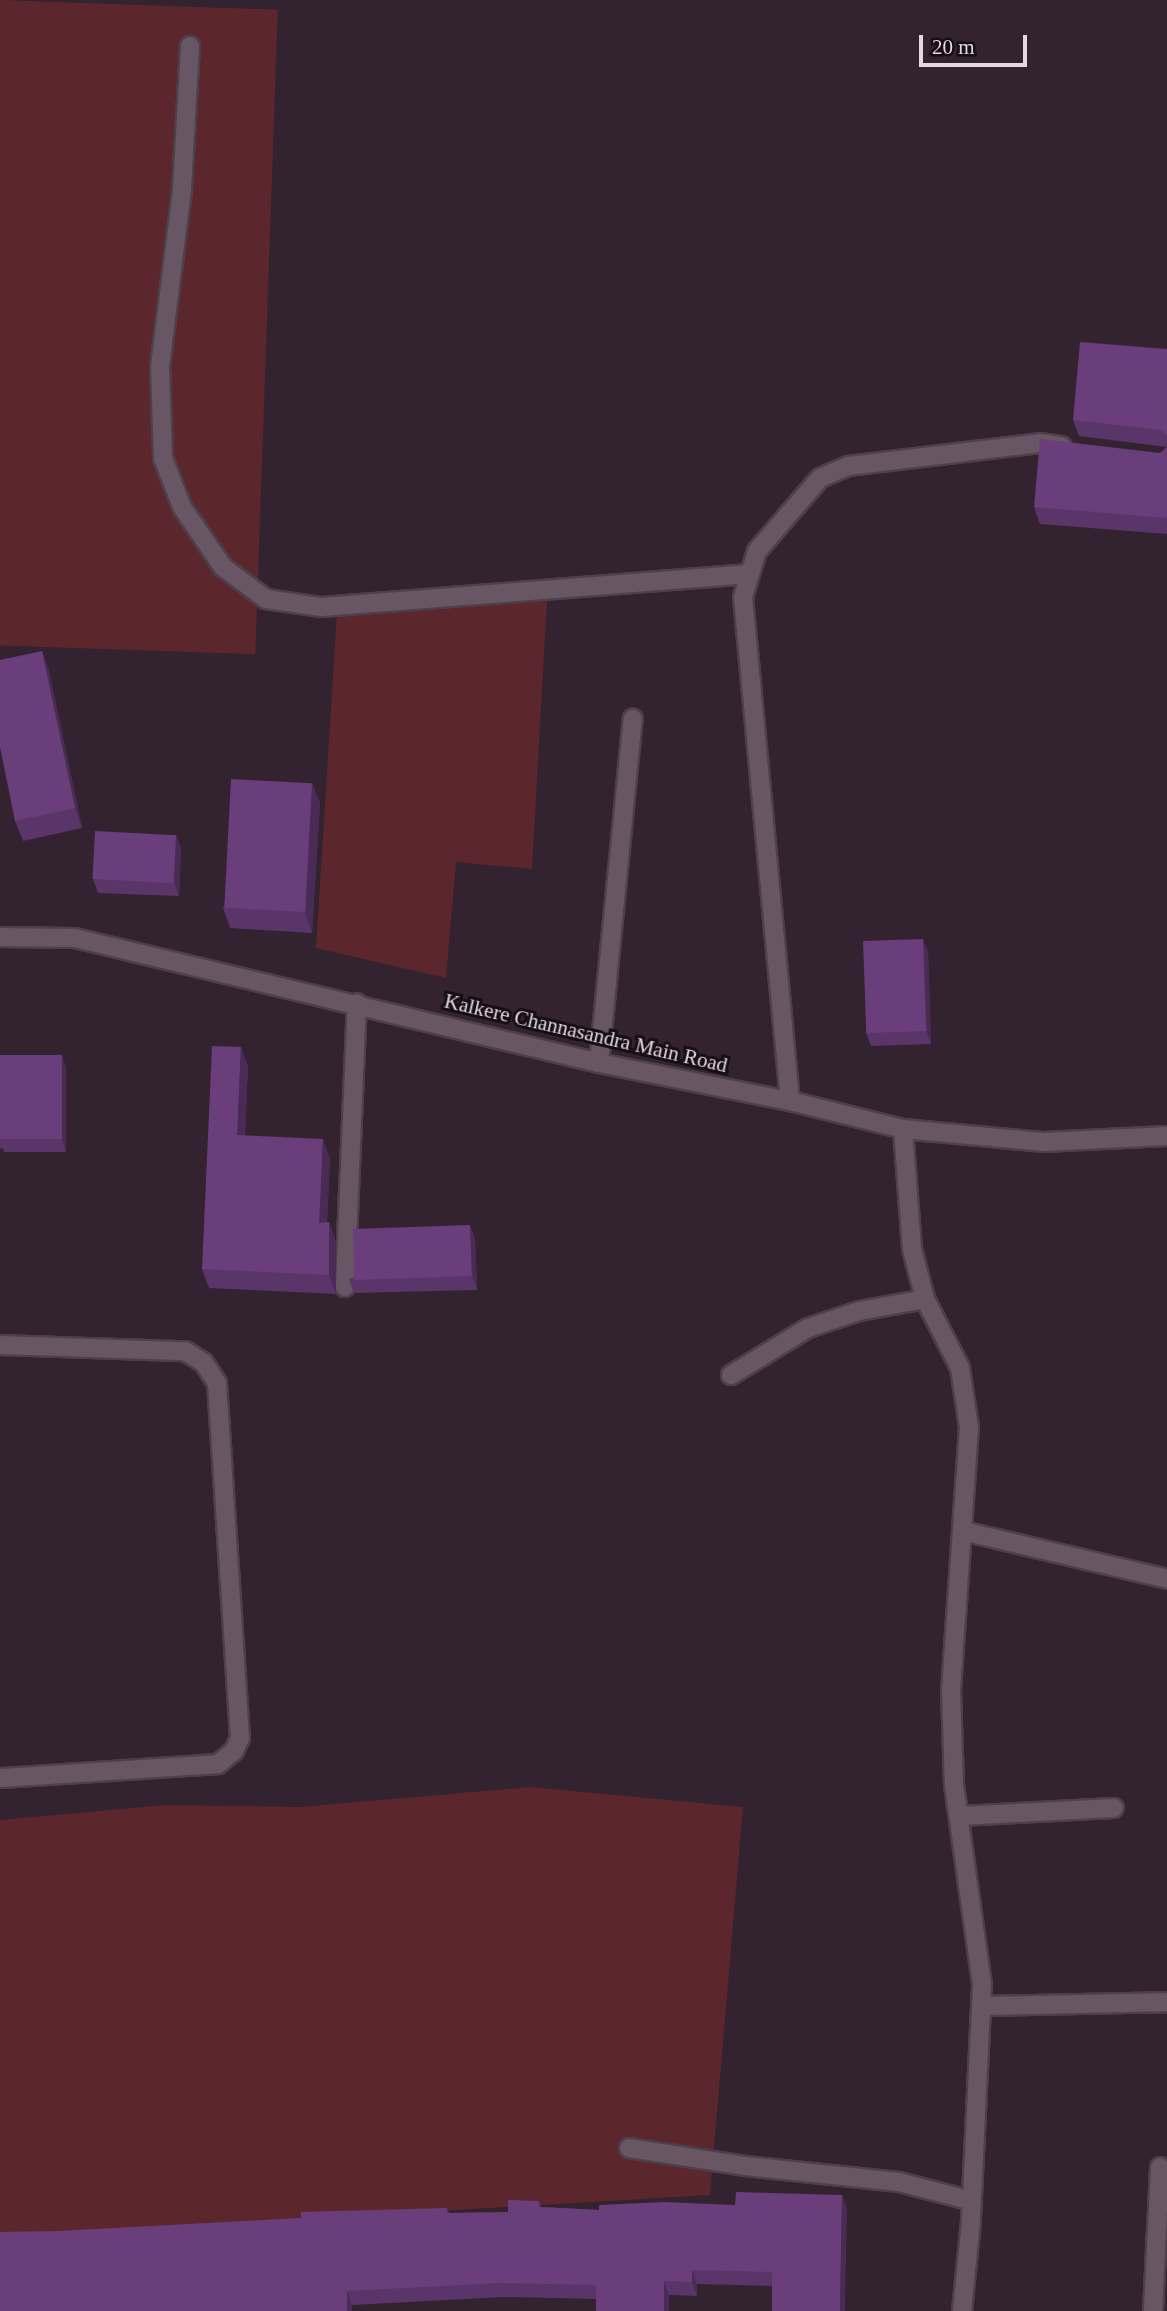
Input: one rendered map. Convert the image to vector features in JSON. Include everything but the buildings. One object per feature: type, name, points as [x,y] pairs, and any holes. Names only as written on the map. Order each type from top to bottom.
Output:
[{"type":"street","points":[[190,46],[182,190],[160,368],[163,458],[182,507],[223,567],[266,599],[321,607],[748,574]]},
{"type":"street","points":[[790,1101],[743,597],[757,551],[820,478],[848,466],[1040,443],[1078,448]]},
{"type":"street","points":[[599,1063],[633,719]]},
{"type":"street","name":"Kalkere Channasandra Main Road","points":[[0,937],[75,938],[357,1003],[599,1063],[790,1101],[903,1129],[1044,1142],[1167,1136]]},
{"type":"street","points":[[345,1287],[357,1003]]},
{"type":"street","points":[[903,1129],[912,1249],[925,1299],[960,1368],[969,1427],[951,1690],[960,1816],[971,1883],[981,2006],[972,2202],[962,2311]]},
{"type":"street","points":[[731,1375],[808,1328],[859,1311],[925,1299]]},
{"type":"street","points":[[0,1345],[185,1351],[204,1363],[217,1383],[240,1738],[234,1751],[218,1764],[0,1778]]},
{"type":"street","points":[[963,1531],[1167,1579]]},
{"type":"street","points":[[960,1816],[1114,1808]]},
{"type":"street","points":[[981,2006],[1167,2002]]},
{"type":"street","points":[[629,2148],[745,2166],[899,2182],[972,2202]]},
{"type":"street","points":[[1153,2311],[1160,2167]]},
{"type":"shaded area","points":[[0,0],[278,10],[255,654],[0,645]]},
{"type":"shaded area","points":[[547,601],[532,869],[456,862],[446,978],[316,948],[337,612]]},
{"type":"shaded area","points":[[530,1787],[743,1807],[710,2195],[0,2237],[0,1820],[165,1805],[300,1807]]}]
